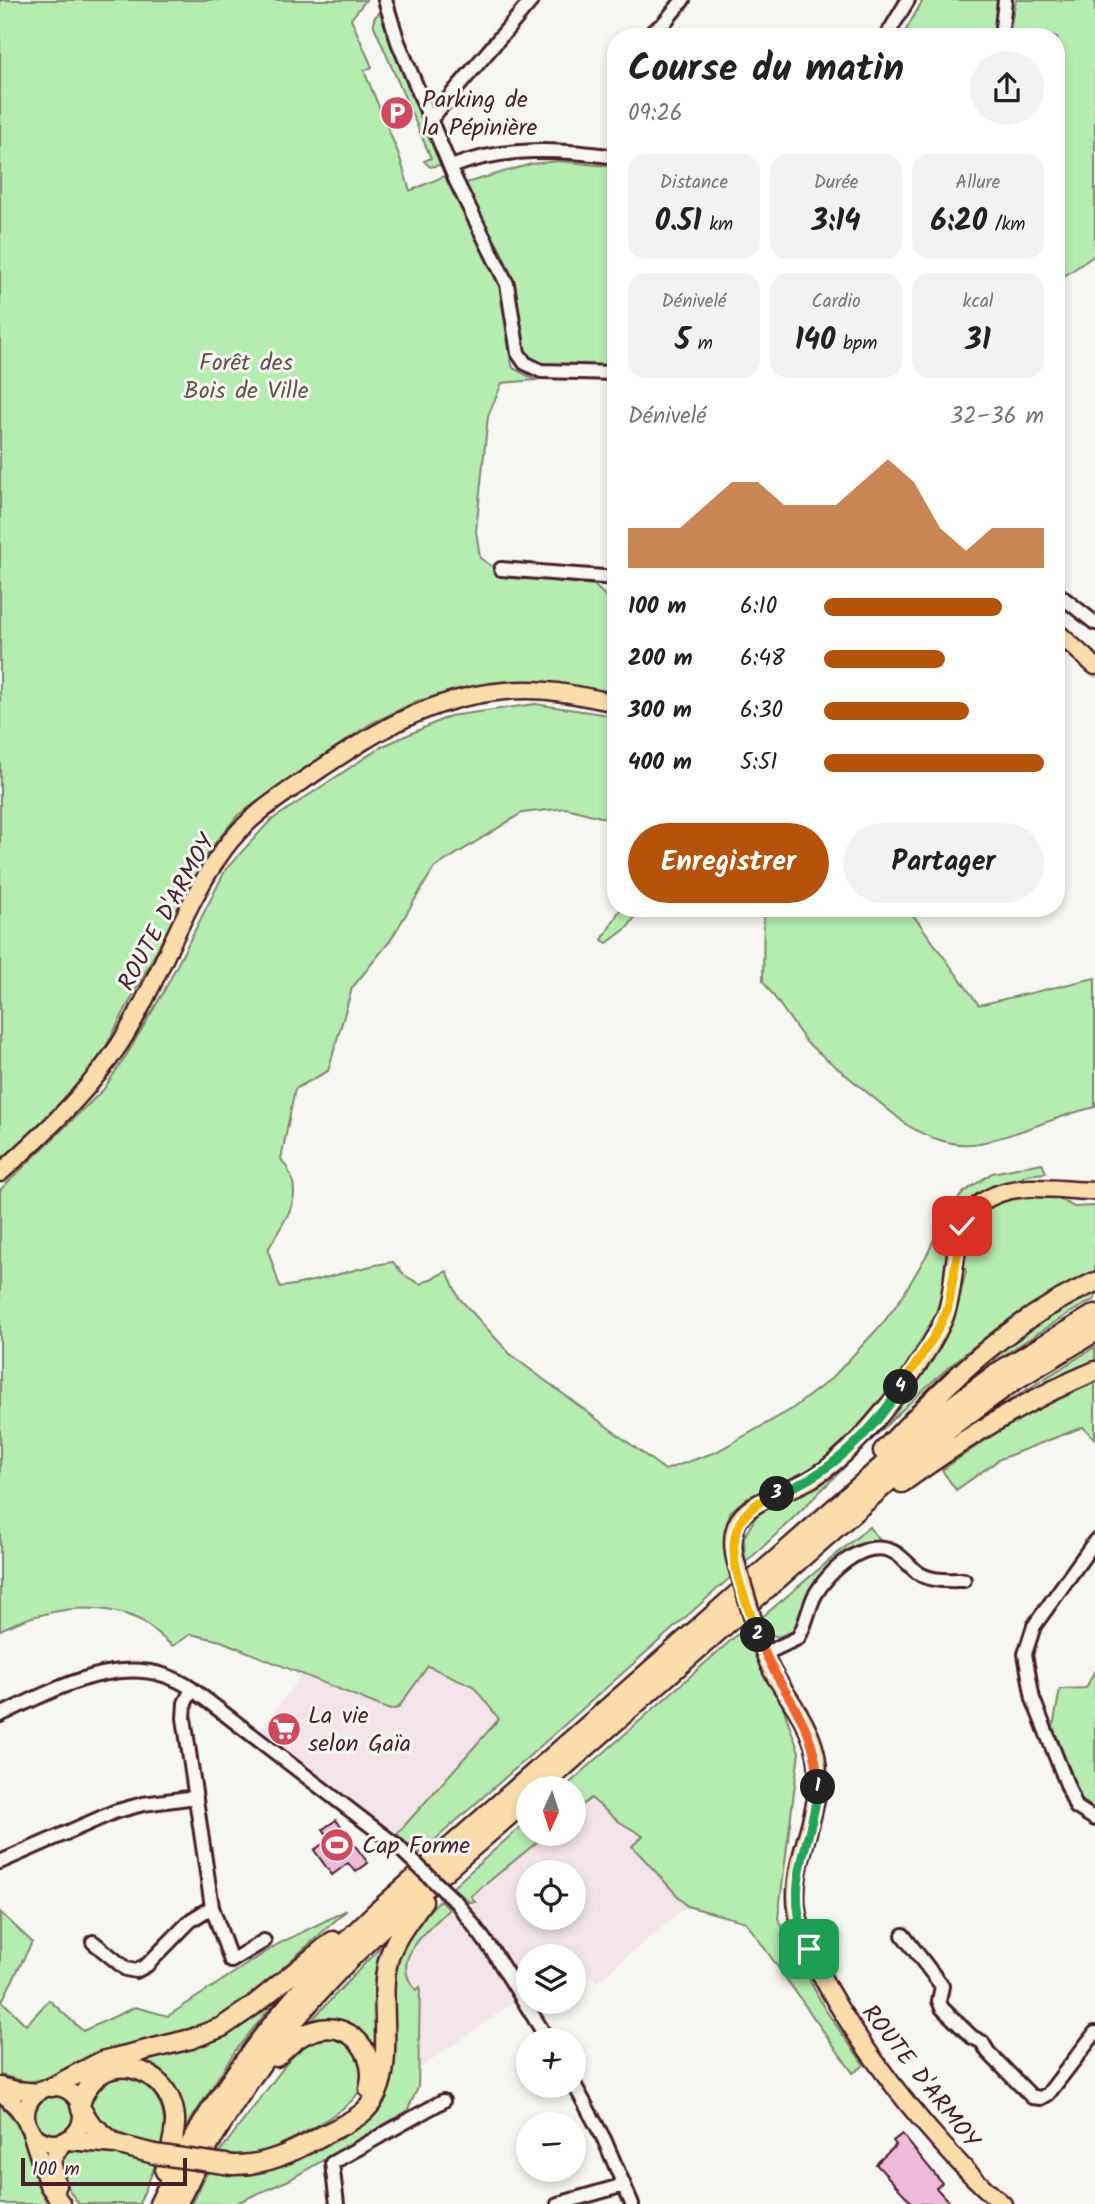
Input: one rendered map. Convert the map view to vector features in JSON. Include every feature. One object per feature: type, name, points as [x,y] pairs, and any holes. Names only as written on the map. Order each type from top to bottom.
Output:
[{"type":"highway","points":[[807,1531],[968,1363],[1031,1316],[1095,1282]]},
{"type":"highway","points":[[157,2204],[199,2130],[257,2043],[324,1963],[400,1891],[807,1531],[968,1394],[1033,1349],[1095,1314]]},
{"type":"highway","points":[[554,1776],[979,1405],[1037,1366],[1095,1332]]},
{"type":"highway","points":[[832,1531],[988,1423],[1038,1396],[1095,1371]]},
{"type":"highway","points":[[177,2204],[208,2147],[251,2078],[332,1978],[516,1810]]},
{"type":"highway","points":[[65,2141],[116,2144],[153,2154],[232,2165],[260,2162],[284,2155],[345,2123],[367,2108],[381,2086],[384,2068],[384,1983],[390,1954],[398,1936],[443,1874]]},
{"type":"highway","points":[[46,2090],[102,2061],[181,2042],[222,2027],[400,1891]]},
{"type":"highway","points":[[251,2078],[303,2035],[320,2029],[345,2032],[365,2048],[372,2072],[366,2096],[345,2123]]},
{"type":"highway","points":[[116,2144],[91,2124],[80,2107],[92,2079],[113,2068],[136,2069],[162,2087],[174,2110],[175,2127],[157,2204]]},
{"type":"main road","points":[[1065,639],[1095,666]]},
{"type":"main road","name":"ROUTE D'ARMOY","points":[[0,1174],[108,1062],[130,1026],[216,861],[234,835],[264,809],[382,728],[432,706],[485,694],[527,690],[607,702]]},
{"type":"main road","name":"ROUTE D'ARMOY","points":[[1003,2204],[954,2157],[865,2048],[835,2000],[798,1923],[798,1874],[817,1801],[817,1758],[803,1717],[773,1673],[764,1654],[733,1552],[733,1536],[738,1522],[747,1510],[759,1501],[805,1483],[821,1473],[869,1427],[898,1392],[945,1315],[952,1293],[959,1234],[972,1210],[994,1195],[1012,1190],[1095,1191]]},
{"type":"main road","points":[[0,2086],[16,2090],[71,2093],[80,2107],[80,2126],[54,2154],[52,2166],[63,2204]]},
{"type":"main road","points":[[46,2090],[27,2106],[29,2126],[48,2185],[63,2204]]},
{"type":"main road","points":[[0,2091],[46,2142],[65,2141]]},
{"type":"street","points":[[385,0],[398,42],[450,167],[507,284],[515,348],[530,366],[541,371],[607,373]]},
{"type":"street","points":[[430,120],[532,0]]},
{"type":"street","points":[[657,28],[683,0]]},
{"type":"street","points":[[891,28],[908,0]]},
{"type":"street","points":[[1002,28],[1005,0]]},
{"type":"street","points":[[450,167],[489,156],[542,150],[607,156]]},
{"type":"street","points":[[501,569],[607,577]]},
{"type":"street","points":[[1065,599],[1095,623]]},
{"type":"street","points":[[1095,1541],[1040,1618],[1025,1654],[1033,1699],[1076,1807],[1095,1819]]},
{"type":"street","points":[[764,1654],[799,1637],[821,1585],[842,1564],[859,1553],[873,1548],[886,1549],[897,1554],[919,1574],[931,1578],[964,1580]]},
{"type":"street","points":[[0,1715],[93,1674],[153,1674],[176,1680],[192,1689],[396,1844],[457,1903],[494,1952],[541,2028]]},
{"type":"street","points":[[192,1689],[183,1714],[212,1907],[231,1961],[264,1941]]},
{"type":"street","points":[[0,1863],[114,1812],[143,1804],[196,1797]]},
{"type":"street","points":[[93,1942],[126,1969],[136,1971],[148,1965],[191,1920],[212,1907]]},
{"type":"street","points":[[903,1935],[942,1986],[939,2001],[942,2008],[972,2037],[982,2042],[988,2052],[1032,2097],[1041,2098],[1048,2094],[1095,2033]]},
{"type":"street","points":[[582,2098],[604,2139],[632,2204]]},
{"type":"street","points":[[337,2204],[332,2163],[443,2101]]},
{"type":"street","points":[[558,2204],[624,2185]]},
{"type":"shaded area","points":[[428,1665],[473,1686],[499,1719],[397,1834],[260,1730],[302,1674],[390,1710],[398,1708]]},
{"type":"shaded area","points":[[591,1798],[618,1821],[644,1836],[632,1847],[687,1906],[597,1982],[586,1970],[586,1944],[516,1944],[516,1999],[419,2069],[420,1987],[416,1990],[406,1974],[406,1961],[411,1950],[449,1909],[475,1902],[471,1896],[532,1846],[586,1846],[586,1802]]},
{"type":"green space","name":"Forêt des Bois de Ville","points":[[0,0],[366,0],[351,19],[372,67],[364,71],[399,155],[410,191],[449,174],[483,241],[499,283],[513,368],[536,380],[502,383],[488,416],[476,531],[480,558],[507,577],[594,585],[607,597],[607,694],[540,684],[485,685],[417,701],[370,724],[238,815],[212,847],[96,1065],[18,1147],[0,1161]]},
{"type":"green space","points":[[923,0],[998,0],[994,28],[907,28]]},
{"type":"green space","points":[[1016,0],[1095,0],[1095,255],[1065,276],[1065,28],[1010,28]]},
{"type":"green space","points":[[382,10],[445,164],[430,167],[424,161],[431,158],[374,26],[374,18]]},
{"type":"green space","points":[[559,161],[607,166],[607,368],[538,364],[525,356],[521,348],[517,331],[516,296],[509,269],[466,190],[466,183],[531,164]]},
{"type":"green space","points":[[535,704],[607,715],[607,819],[566,808],[522,813],[434,868],[390,941],[352,988],[328,1071],[295,1089],[281,1159],[289,1172],[294,1194],[292,1205],[268,1250],[280,1287],[393,1262],[404,1275],[420,1284],[447,1271],[459,1298],[511,1355],[665,1470],[716,1452],[792,1409],[832,1378],[883,1323],[902,1297],[929,1251],[944,1215],[964,1192],[992,1173],[1042,1163],[1046,1173],[1026,1175],[1013,1184],[984,1193],[945,1289],[940,1308],[889,1393],[870,1416],[812,1470],[746,1498],[730,1512],[724,1542],[732,1576],[419,1854],[397,1834],[499,1719],[473,1686],[428,1666],[398,1708],[390,1710],[221,1641],[191,1634],[173,1646],[138,1619],[104,1609],[50,1612],[0,1630],[0,1190],[103,1090],[163,993],[226,869],[270,821],[381,747],[450,716]]},
{"type":"green space","points":[[616,917],[635,917],[627,928],[607,943],[602,940]]},
{"type":"green space","points":[[764,917],[915,917],[979,1005],[1095,978],[1095,1107],[980,1143],[942,1141],[907,1125],[807,1043],[763,981]]},
{"type":"green space","points":[[1019,1195],[1054,1196],[1074,1207],[1095,1206],[1095,1272],[1044,1298],[997,1329],[952,1364],[745,1563],[744,1537],[757,1515],[779,1502],[820,1486],[890,1418],[953,1321],[966,1272],[961,1258],[963,1245],[973,1220],[993,1202]]},
{"type":"green space","points":[[1095,1287],[1095,1299],[954,1387],[980,1360]]},
{"type":"green space","points":[[1095,1347],[1095,1365],[990,1417],[988,1414]]},
{"type":"green space","points":[[1095,1382],[1095,1439],[1083,1427],[1000,1459],[956,1490],[942,1470],[1013,1421]]},
{"type":"green space","points":[[869,1527],[880,1540],[849,1555],[794,1631],[777,1637],[768,1633],[761,1618]]},
{"type":"green space","points":[[747,1626],[758,1660],[780,1699],[799,1752],[778,1918],[824,2008],[864,2065],[853,2073],[746,1922],[687,1906],[632,1846],[643,1836],[618,1821],[591,1798],[586,1802],[586,1776],[578,1776]]},
{"type":"green space","points":[[1095,1670],[1095,1809],[1082,1800],[1053,1727],[1060,1689],[1086,1688]]},
{"type":"green space","points":[[516,1831],[516,1846],[532,1846],[471,1896],[475,1902],[469,1902],[453,1887]]},
{"type":"green space","points":[[440,1900],[449,1909],[414,1946],[406,1967],[408,1978],[416,1990],[420,1987],[418,2088],[407,2111],[289,2180],[234,2204],[191,2204],[208,2171],[238,2173],[280,2166],[351,2132],[366,2123],[378,2111],[392,2076],[389,1997],[390,1977],[395,1959],[409,1934]]},
{"type":"green space","points":[[347,1910],[249,1998],[218,2019],[186,2031],[104,2051],[58,2076],[28,2082],[0,2075],[0,1912],[32,1942],[2,2001],[26,2025],[49,2000],[83,2031],[135,2007],[168,2016],[278,1944]]},
{"type":"green space","points":[[383,1944],[379,1972],[378,2046],[373,2048],[308,2024]]},
{"type":"green space","points":[[296,1976],[235,2051],[180,2137],[180,2119],[130,2058],[188,2045]]},
{"type":"green space","points":[[333,2038],[353,2049],[361,2066],[361,2085],[351,2101],[312,2128],[267,2150],[247,2155],[219,2153],[293,2055],[310,2042]]},
{"type":"green space","points":[[126,2078],[147,2087],[159,2102],[164,2122],[163,2145],[132,2139],[108,2127],[105,2129],[93,2113],[88,2096],[108,2079]]},
{"type":"green space","points":[[54,2095],[69,2101],[75,2116],[69,2131],[54,2137],[39,2131],[33,2116],[39,2101]]},
{"type":"green space","points":[[0,2105],[17,2126],[48,2204],[0,2204]]},
{"type":"green space","points":[[81,2144],[156,2164],[139,2204],[79,2204],[62,2174],[62,2167],[66,2155]]},
{"type":"building","name":"Cap Forme","points":[[336,1820],[368,1863],[356,1872],[348,1863],[332,1875],[314,1850],[330,1839],[323,1829]]},
{"type":"building","points":[[902,2134],[942,2183],[936,2188],[951,2204],[913,2204],[876,2164],[896,2145],[893,2141]]},
{"type":"place","name":"Parking de la Pépinière","points":[[397,113]]},
{"type":"place","name":"La vie selon Gaïa","points":[[284,1729]]},
{"type":"place","name":"Cap Forme","points":[[337,1845]]},
{"type":"route","points":[[809,1949],[798,1923],[796,1895],[800,1867],[817,1801],[817,1758],[803,1717],[773,1673],[764,1654],[733,1552],[733,1536],[738,1522],[752,1505],[805,1483],[821,1473],[880,1416],[898,1392],[935,1335],[948,1308],[962,1226]]}]
